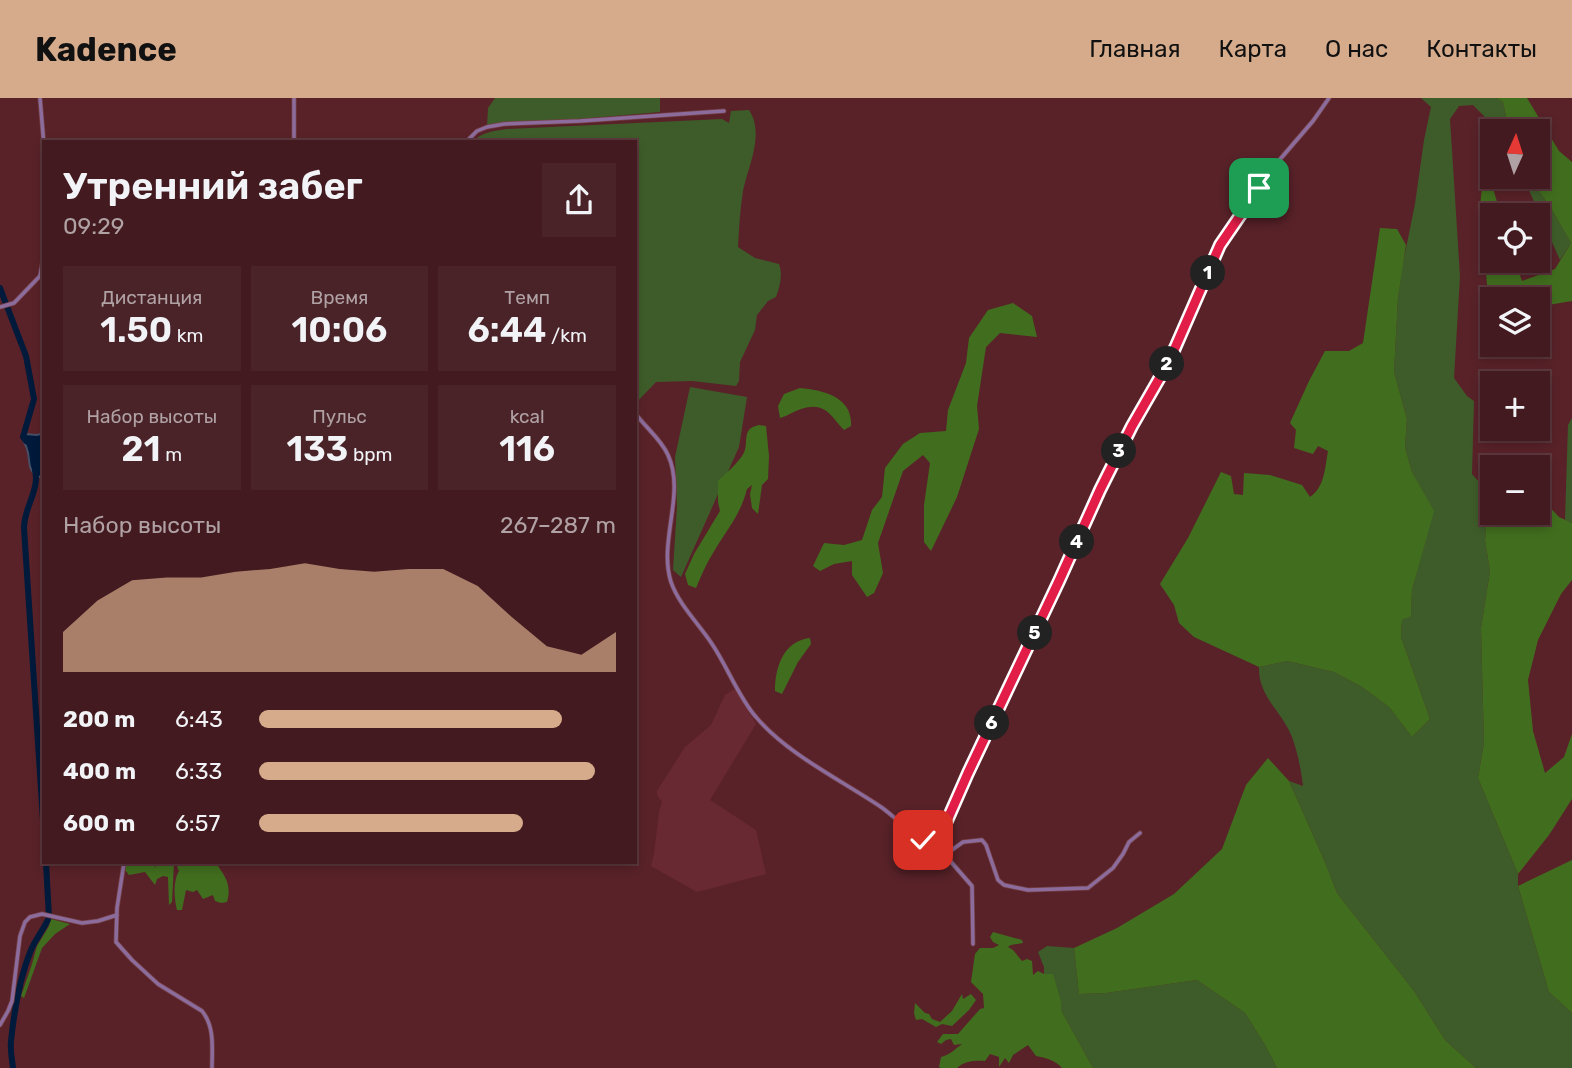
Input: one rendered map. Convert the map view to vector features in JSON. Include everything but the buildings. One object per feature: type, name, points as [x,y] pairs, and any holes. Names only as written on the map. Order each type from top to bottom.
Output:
[{"type":"street","points":[[40,98],[44,140]]},
{"type":"street","points":[[293,98],[293,140]]},
{"type":"street","points":[[935,848],[1100,490],[1169,360],[1215,257],[1276,164],[1329,98]]},
{"type":"street","points":[[468,140],[477,131],[504,124],[724,111]]},
{"type":"street","points":[[2,307],[10,304],[40,276],[42,265]]},
{"type":"street","points":[[637,415],[663,445],[671,463],[673,494],[668,565],[671,581],[680,600],[713,646],[754,716],[768,731],[802,757],[883,808],[910,831],[946,855],[972,886],[973,944]]},
{"type":"street","points":[[946,855],[963,842],[979,839],[986,845],[995,874],[1003,885],[1028,890],[1079,889],[1094,884],[1113,868],[1129,842],[1140,833]]},
{"type":"street","points":[[124,864],[116,942],[158,984],[202,1011],[211,1025],[212,1068]]},
{"type":"street","points":[[0,1025],[12,1001],[20,936],[25,922],[36,915],[46,914],[82,923],[98,922],[117,915]]},
{"type":"shaded area","points":[[735,689],[756,724],[710,800],[756,830],[766,874],[697,892],[651,866],[662,802],[657,791],[685,747],[711,725],[725,695]]},
{"type":"green space","points":[[495,98],[660,98],[660,112],[487,127],[488,108]]},
{"type":"green space","points":[[1421,98],[1496,98],[1503,102],[1507,119],[1485,119],[1473,105],[1459,106],[1450,119],[1460,276],[1454,378],[1474,401],[1472,474],[1480,483],[1480,525],[1486,525],[1485,540],[1490,571],[1481,628],[1484,743],[1478,778],[1518,874],[1518,886],[1549,992],[1572,1013],[1572,1068],[1476,1068],[1445,1040],[1414,991],[1337,893],[1289,781],[1303,786],[1292,737],[1266,695],[1260,678],[1259,667],[1287,661],[1334,672],[1362,687],[1389,707],[1412,737],[1430,719],[1401,637],[1402,620],[1411,615],[1412,590],[1433,511],[1412,472],[1405,447],[1407,419],[1394,372],[1402,268],[1431,107]]},
{"type":"green space","points":[[1496,98],[1527,98],[1540,119],[1507,119],[1503,102]]},
{"type":"green space","points":[[749,110],[756,129],[743,191],[738,247],[755,258],[779,264],[781,272],[776,297],[768,301],[757,315],[755,330],[740,362],[739,381],[736,386],[692,381],[656,382],[637,402],[637,140],[475,140],[484,134],[507,129],[722,119],[729,123],[731,111]]},
{"type":"green space","points":[[1550,136],[1559,151],[1572,162],[1572,301],[1550,305],[1550,287],[1488,287],[1486,273],[1519,273],[1522,281],[1555,269],[1571,243],[1550,203],[1537,189],[1550,189]]},
{"type":"green space","points":[[1482,189],[1493,189],[1497,203],[1480,203]]},
{"type":"green space","points":[[1528,189],[1537,189],[1548,203],[1535,203]]},
{"type":"green space","points":[[1550,207],[1571,243],[1560,260],[1550,238]]},
{"type":"green space","points":[[1380,228],[1397,229],[1406,245],[1398,298],[1394,372],[1407,419],[1405,447],[1412,472],[1434,511],[1412,590],[1411,616],[1402,620],[1401,637],[1430,719],[1412,737],[1389,707],[1362,687],[1334,672],[1287,661],[1259,667],[1194,637],[1179,623],[1174,605],[1160,584],[1188,538],[1221,472],[1231,476],[1234,494],[1243,495],[1244,473],[1270,475],[1302,485],[1310,497],[1319,488],[1328,451],[1318,446],[1313,454],[1294,448],[1296,430],[1290,423],[1325,351],[1349,351],[1363,343]]},
{"type":"green space","points":[[1013,303],[1032,316],[1037,337],[1000,333],[986,347],[977,406],[979,429],[957,497],[931,551],[924,542],[924,505],[930,463],[923,455],[903,471],[878,543],[883,573],[874,593],[867,597],[852,575],[852,561],[834,564],[820,571],[813,566],[824,543],[844,545],[862,540],[872,510],[882,497],[885,468],[903,444],[920,433],[946,431],[948,410],[966,363],[969,338],[988,310]]},
{"type":"green space","points":[[690,387],[747,397],[739,447],[681,577],[673,570],[677,506],[675,457]]},
{"type":"green space","points":[[800,388],[827,393],[842,402],[850,416],[851,426],[844,430],[831,415],[816,407],[801,409],[780,418],[778,406],[784,394]]},
{"type":"green space","points":[[1572,418],[1572,523],[1565,520],[1568,425]]},
{"type":"green space","points":[[759,425],[766,426],[769,456],[768,479],[762,485],[758,514],[752,508],[752,485],[747,489],[737,515],[710,557],[696,588],[688,585],[685,574],[720,511],[718,481],[742,456],[749,430]]},
{"type":"green space","points":[[1550,508],[1559,517],[1572,523],[1572,580],[1561,594],[1538,640],[1528,680],[1533,731],[1545,773],[1564,757],[1572,734],[1572,799],[1549,835],[1518,874],[1478,778],[1484,743],[1481,628],[1490,571],[1485,540],[1486,525],[1550,525]]},
{"type":"green space","points":[[810,638],[811,644],[798,662],[782,694],[775,691],[782,657],[793,644]]},
{"type":"green space","points":[[1268,758],[1289,781],[1337,893],[1414,991],[1445,1040],[1476,1068],[1277,1068],[1245,1013],[1197,980],[1106,993],[1079,994],[1074,948],[1117,928],[1174,894],[1222,849],[1246,785]]},
{"type":"green space","points":[[1572,860],[1572,1013],[1549,992],[1518,886]]},
{"type":"green space","points":[[127,864],[154,864],[155,868],[156,864],[174,864],[172,902],[169,905],[168,877],[157,879],[155,885],[145,872],[129,875],[125,870]]},
{"type":"green space","points":[[180,864],[217,864],[228,886],[227,902],[215,901],[213,895],[203,899],[197,890],[186,890],[182,910],[177,910],[177,867]]},
{"type":"green space","points":[[51,919],[70,924],[55,934],[42,948],[24,998],[21,996],[37,946]]},
{"type":"green space","points":[[993,932],[1022,940],[1023,943],[1008,947],[1022,961],[1032,961],[1033,975],[1038,971],[1053,974],[1061,1010],[1093,1068],[1062,1068],[1053,1061],[1036,1056],[1028,1045],[1013,1055],[1009,1063],[1005,1058],[999,1067],[999,1057],[990,1054],[985,1061],[970,1062],[957,1068],[939,1067],[941,1057],[962,1044],[954,1045],[951,1039],[941,1044],[937,1042],[943,1034],[958,1034],[980,1009],[984,1008],[983,994],[971,982],[975,954],[980,948],[999,945],[990,937]]},
{"type":"green space","points":[[1047,946],[1074,948],[1079,994],[1106,993],[1197,980],[1245,1013],[1277,1068],[1093,1068],[1061,1010],[1061,1002],[1044,974],[1038,952]]},
{"type":"green space","points":[[962,994],[963,999],[971,994],[976,1000],[952,1026],[942,1024],[936,1027],[922,1019],[916,1020],[915,1003],[932,1019],[940,1022],[952,1011]]},
{"type":"water","points":[[25,434],[42,434],[42,476],[39,477],[31,468],[22,437]]},
{"type":"waterway","points":[[0,288],[26,356],[34,399],[23,437],[26,441]]},
{"type":"waterway","points":[[35,470],[34,492],[24,528],[42,804]]},
{"type":"waterway","points":[[13,1068],[11,1041],[21,983],[31,950],[49,917],[46,864]]},
{"type":"route","points":[[923,840],[935,848],[1100,490],[1175,348],[1220,245],[1259,188]]}]
